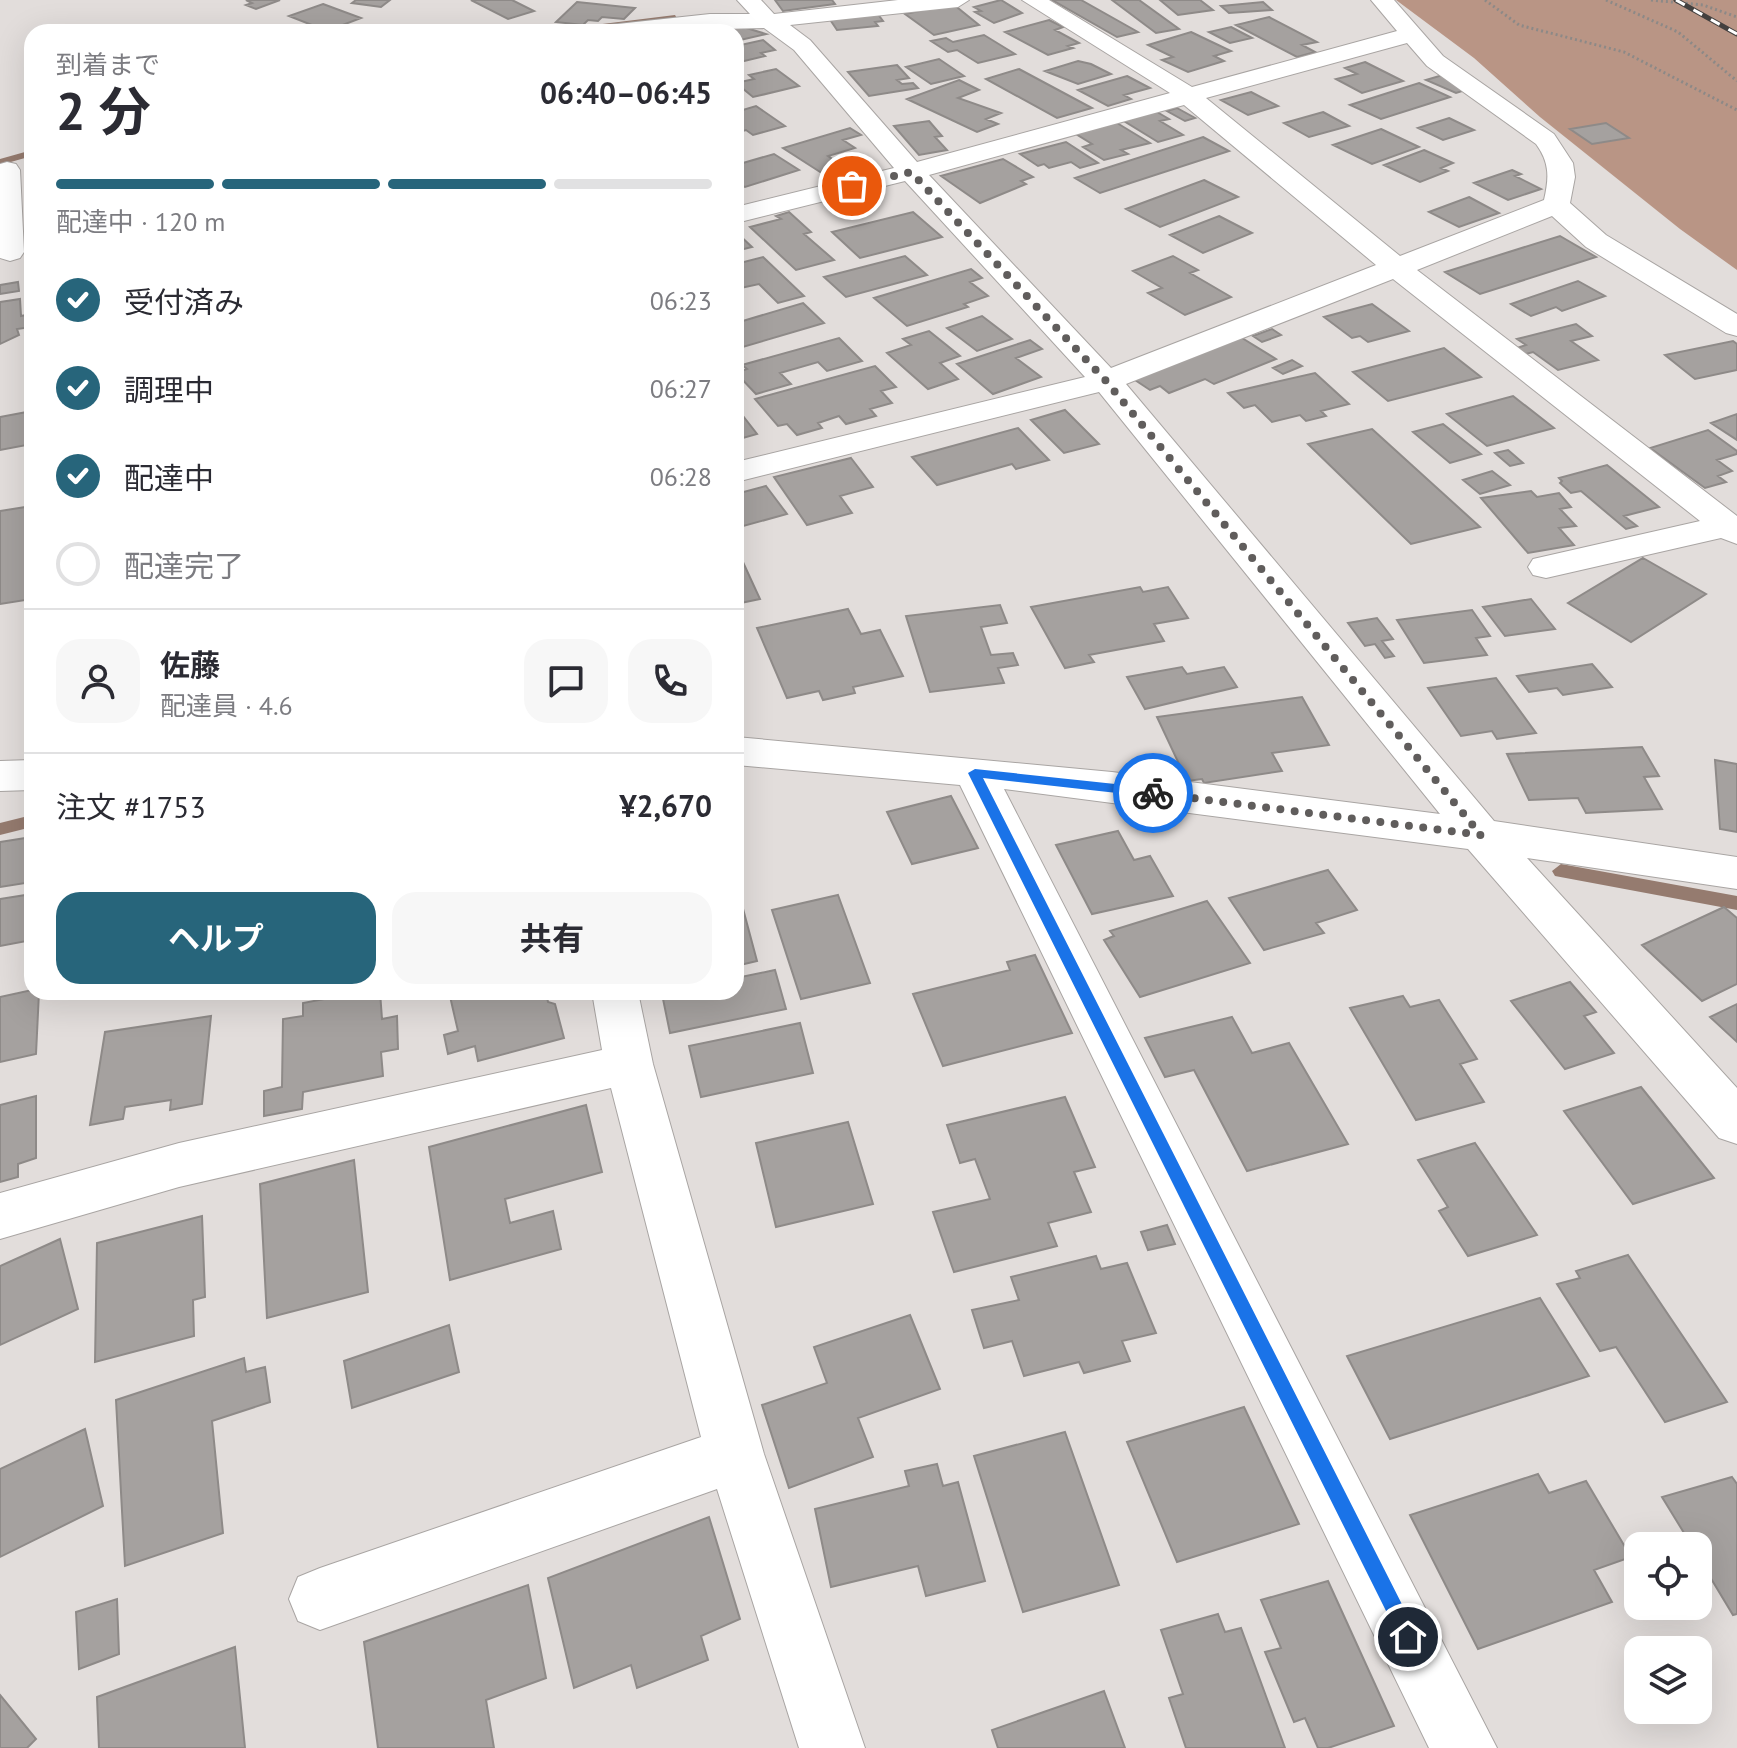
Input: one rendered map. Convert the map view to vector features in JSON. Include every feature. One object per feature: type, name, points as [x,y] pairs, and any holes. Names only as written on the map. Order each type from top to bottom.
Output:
[{"type":"street","points":[[671,24],[757,13],[958,0]]},
{"type":"street","points":[[1033,0],[1188,95],[1394,266],[1730,523]]},
{"type":"street","points":[[1382,0],[1435,61],[1545,139],[1557,154],[1564,172],[1556,205]]},
{"type":"street","points":[[661,3],[757,13],[802,45],[911,172],[1106,381],[1481,835],[1737,1123]]},
{"type":"street","points":[[744,213],[911,172],[1413,34]]},
{"type":"street","points":[[10,160],[10,252]]},
{"type":"street","points":[[744,470],[1106,381],[1556,205]]},
{"type":"street","points":[[1556,205],[1596,241],[1737,327]]},
{"type":"street","points":[[1546,567],[1730,523]]},
{"type":"street","points":[[744,752],[870,760],[1280,807],[1737,873]]},
{"type":"street","points":[[975,773],[1464,1748]]},
{"type":"street","points":[[0,776],[24,775]]},
{"type":"street","points":[[617,1000],[629,1064],[735,1454],[832,1748]]},
{"type":"street","points":[[0,1216],[179,1165],[629,1064]]},
{"type":"street","points":[[320,1599],[735,1454]]},
{"type":"path","points":[[1485,0],[1519,25],[1624,52],[1737,110]]},
{"type":"path","points":[[1606,0],[1678,32],[1737,81]]},
{"type":"path","points":[[1651,0],[1664,4],[1703,5],[1737,17]]},
{"type":"shaded area","points":[[1396,0],[1737,0],[1737,270],[1680,229],[1540,117],[1474,58]]},
{"type":"building","points":[[246,0],[280,0],[256,9],[246,5],[252,3]]},
{"type":"building","points":[[356,0],[390,0],[381,7],[352,3]]},
{"type":"building","points":[[471,0],[512,0],[534,11],[508,19]]},
{"type":"building","points":[[775,0],[832,0],[835,4],[783,11]]},
{"type":"building","points":[[1001,0],[1022,13],[994,23],[975,12],[981,11],[974,7]]},
{"type":"building","points":[[1052,0],[1081,0],[1138,32],[1117,37]]},
{"type":"building","points":[[1112,0],[1139,0],[1179,29],[1156,33]]},
{"type":"building","points":[[1160,0],[1200,0],[1213,10],[1178,15]]},
{"type":"building","points":[[577,2],[635,8],[624,19],[602,17],[584,24],[556,22]]},
{"type":"building","points":[[1263,2],[1272,10],[1229,13],[1221,6]]},
{"type":"building","points":[[323,4],[361,18],[345,24],[309,24],[289,16]]},
{"type":"building","points":[[953,4],[979,25],[934,35],[905,14]]},
{"type":"building","points":[[877,13],[883,21],[875,22],[878,26],[837,30],[829,18]]},
{"type":"building","points":[[1269,17],[1317,42],[1302,45],[1315,52],[1297,57],[1236,25]]},
{"type":"building","points":[[1049,20],[1063,27],[1055,30],[1079,43],[1068,46],[1073,48],[1048,55],[1005,32]]},
{"type":"building","points":[[744,27],[766,34],[744,39]]},
{"type":"building","points":[[1231,27],[1252,38],[1230,43],[1209,32]]},
{"type":"building","points":[[1191,32],[1231,51],[1214,56],[1224,61],[1188,72],[1162,60],[1173,57],[1148,45]]},
{"type":"building","points":[[984,35],[1015,54],[978,63],[957,50],[948,52],[931,41],[946,38],[953,42]]},
{"type":"building","points":[[763,40],[775,50],[744,61],[744,44]]},
{"type":"building","points":[[939,59],[964,76],[931,84],[906,67]]},
{"type":"building","points":[[1078,61],[1111,74],[1078,84],[1045,71]]},
{"type":"building","points":[[1365,62],[1403,81],[1362,93],[1336,79],[1357,74],[1345,68]]},
{"type":"building","points":[[897,65],[909,78],[897,80],[902,84],[913,83],[918,88],[869,96],[848,72]]},
{"type":"building","points":[[776,69],[799,86],[753,97],[744,90],[744,81],[754,79],[749,75]]},
{"type":"building","points":[[1019,69],[1092,108],[1057,118],[986,79]]},
{"type":"building","points":[[1446,74],[1469,89],[1456,93],[1426,80]]},
{"type":"building","points":[[1127,76],[1150,88],[1124,95],[1131,99],[1108,106],[1078,90]]},
{"type":"building","points":[[959,80],[979,90],[958,98],[1001,113],[986,119],[998,124],[977,132],[907,99]]},
{"type":"building","points":[[1419,83],[1450,97],[1381,119],[1350,105]]},
{"type":"building","points":[[1251,92],[1278,106],[1248,115],[1221,100]]},
{"type":"building","points":[[756,106],[785,126],[753,135],[744,131],[744,110]]},
{"type":"building","points":[[1177,108],[1195,118],[1185,121],[1167,111]]},
{"type":"building","points":[[1157,112],[1169,119],[1160,121],[1183,135],[1158,142],[1124,121]]},
{"type":"building","points":[[1323,112],[1349,126],[1309,137],[1284,123]]},
{"type":"building","points":[[1449,118],[1474,130],[1443,140],[1418,128]]},
{"type":"building","points":[[929,121],[942,136],[935,137],[947,150],[919,155],[894,126]]},
{"type":"building","points":[[1117,123],[1150,143],[1121,150],[1128,154],[1104,160],[1083,147],[1092,144],[1076,134]]},
{"type":"building","points":[[1606,123],[1629,138],[1592,144],[1570,129]]},
{"type":"building","points":[[850,128],[861,135],[843,140],[855,148],[828,156],[852,172],[831,179],[783,148]]},
{"type":"building","points":[[1381,129],[1419,147],[1372,164],[1333,145]]},
{"type":"building","points":[[1203,137],[1229,151],[1100,193],[1075,178]]},
{"type":"building","points":[[1066,142],[1098,163],[1080,168],[1071,162],[1049,168],[1044,164],[1038,166],[1020,154]]},
{"type":"building","points":[[1424,150],[1453,163],[1441,168],[1448,171],[1420,182],[1384,165]]},
{"type":"building","points":[[774,154],[799,170],[745,187],[744,163]]},
{"type":"building","points":[[1003,159],[1033,177],[1021,181],[1026,184],[980,203],[941,176]]},
{"type":"building","points":[[1512,170],[1521,174],[1515,176],[1541,189],[1508,200],[1474,183]]},
{"type":"building","points":[[1204,180],[1238,197],[1160,227],[1126,209]]},
{"type":"building","points":[[1469,197],[1499,213],[1459,227],[1429,212]]},
{"type":"building","points":[[789,212],[811,232],[804,234],[834,260],[796,270],[750,227],[781,219],[776,216]]},
{"type":"building","points":[[913,212],[942,237],[860,258],[832,232]]},
{"type":"building","points":[[1219,216],[1252,233],[1203,253],[1170,235]]},
{"type":"building","points":[[1560,236],[1596,257],[1480,294],[1445,272]]},
{"type":"building","points":[[905,256],[927,275],[846,297],[824,277]]},
{"type":"building","points":[[1173,256],[1198,270],[1190,273],[1231,297],[1185,315],[1148,293],[1162,288],[1133,271]]},
{"type":"building","points":[[763,257],[804,296],[778,303],[759,284],[744,287],[744,262]]},
{"type":"building","points":[[971,269],[982,278],[970,282],[988,296],[964,304],[968,307],[907,326],[874,298]]},
{"type":"building","points":[[1578,281],[1605,296],[1562,311],[1556,307],[1531,316],[1511,304]]},
{"type":"building","points":[[18,282],[19,291],[0,294],[0,285]]},
{"type":"building","points":[[20,299],[24,328],[17,329],[19,335],[0,344],[0,302]]},
{"type":"building","points":[[803,303],[824,323],[744,347],[744,321]]},
{"type":"building","points":[[1372,304],[1409,331],[1368,342],[1360,336],[1352,338],[1324,317]]},
{"type":"building","points":[[982,316],[1012,339],[977,351],[947,328]]},
{"type":"building","points":[[1576,324],[1592,336],[1571,341],[1598,360],[1558,370],[1533,352],[1526,354],[1517,348],[1526,345],[1517,339]]},
{"type":"building","points":[[1272,329],[1281,335],[1262,342],[1253,336]]},
{"type":"building","points":[[929,331],[960,356],[940,363],[958,379],[928,389],[887,353],[911,345],[903,339]]},
{"type":"building","points":[[839,338],[862,361],[827,371],[818,362],[780,373],[791,384],[756,394],[744,381],[744,370],[747,369],[744,364]]},
{"type":"building","points":[[1242,338],[1276,359],[1214,384],[1205,379],[1169,393],[1160,386],[1150,390],[1135,380]]},
{"type":"building","points":[[1030,340],[1042,349],[1016,358],[1041,377],[993,394],[957,364]]},
{"type":"building","points":[[1733,341],[1737,344],[1737,370],[1695,379],[1665,355]]},
{"type":"building","points":[[1444,348],[1481,377],[1388,401],[1353,372]]},
{"type":"building","points":[[1292,360],[1302,366],[1283,374],[1273,368]]},
{"type":"building","points":[[875,366],[896,387],[881,391],[892,403],[870,409],[876,416],[846,424],[839,416],[818,423],[822,428],[797,435],[787,424],[778,426],[755,399]]},
{"type":"building","points":[[1315,373],[1349,404],[1321,411],[1326,416],[1306,421],[1300,415],[1272,422],[1255,405],[1244,408],[1228,393]]},
{"type":"building","points":[[1513,396],[1554,428],[1487,446],[1447,414]]},
{"type":"building","points":[[1065,410],[1099,444],[1064,453],[1031,420]]},
{"type":"building","points":[[24,412],[24,446],[0,450],[0,417]]},
{"type":"building","points":[[1737,414],[1737,440],[1711,423]]},
{"type":"building","points":[[744,417],[757,434],[744,438]]},
{"type":"building","points":[[1443,424],[1481,454],[1450,463],[1413,432]]},
{"type":"building","points":[[1018,428],[1049,460],[1016,469],[1012,464],[937,485],[912,457]]},
{"type":"building","points":[[1372,429],[1480,527],[1411,544],[1308,444]]},
{"type":"building","points":[[1708,430],[1737,451],[1737,454],[1717,460],[1732,471],[1718,476],[1726,482],[1705,488],[1650,448]]},
{"type":"building","points":[[1508,450],[1523,463],[1510,466],[1495,453]]},
{"type":"building","points":[[851,458],[873,487],[840,496],[852,513],[807,525],[774,477]]},
{"type":"building","points":[[1607,465],[1659,507],[1624,516],[1637,526],[1626,529],[1581,491],[1571,493],[1560,483],[1559,478]]},
{"type":"building","points":[[1492,471],[1510,485],[1480,494],[1463,480]]},
{"type":"building","points":[[766,486],[787,514],[744,526],[744,492]]},
{"type":"building","points":[[1531,491],[1537,497],[1559,493],[1571,507],[1560,509],[1576,526],[1559,528],[1574,545],[1528,553],[1481,498]]},
{"type":"building","points":[[24,507],[24,600],[0,604],[0,511]]},
{"type":"building","points":[[1643,558],[1706,594],[1631,642],[1568,603]]},
{"type":"building","points":[[744,564],[760,599],[744,602]]},
{"type":"building","points":[[1140,587],[1143,592],[1168,587],[1188,618],[1154,624],[1164,641],[1089,655],[1094,662],[1065,668],[1031,607]]},
{"type":"building","points":[[1531,599],[1555,629],[1505,636],[1483,607]]},
{"type":"building","points":[[1000,605],[1007,623],[981,627],[991,655],[1013,653],[1018,665],[998,668],[1004,683],[930,692],[906,616]]},
{"type":"building","points":[[848,609],[861,634],[880,630],[903,676],[853,687],[855,693],[823,700],[819,691],[787,698],[757,628]]},
{"type":"building","points":[[1472,610],[1490,636],[1476,638],[1487,655],[1424,663],[1397,620]]},
{"type":"building","points":[[1377,618],[1393,639],[1382,641],[1394,656],[1385,658],[1375,644],[1365,646],[1348,623]]},
{"type":"building","points":[[1592,664],[1612,687],[1563,695],[1557,688],[1529,692],[1517,676]]},
{"type":"building","points":[[1182,667],[1187,674],[1224,667],[1237,687],[1145,709],[1127,677]]},
{"type":"building","points":[[1496,678],[1536,733],[1497,739],[1492,731],[1461,736],[1428,688]]},
{"type":"building","points":[[1302,697],[1329,745],[1272,753],[1282,771],[1204,783],[1202,779],[1187,781],[1157,717]]},
{"type":"building","points":[[1642,747],[1659,776],[1644,777],[1662,809],[1586,813],[1578,798],[1529,800],[1507,754]]},
{"type":"building","points":[[1715,760],[1737,764],[1737,832],[1720,829]]},
{"type":"building","points":[[951,796],[978,848],[912,864],[887,812]]},
{"type":"building","points":[[1118,831],[1134,860],[1150,856],[1173,896],[1092,914],[1056,845]]},
{"type":"building","points":[[24,838],[24,883],[0,887],[0,842]]},
{"type":"building","points":[[1328,870],[1357,910],[1316,923],[1324,933],[1264,950],[1229,898]]},
{"type":"building","points":[[24,895],[24,942],[0,946],[0,899]]},
{"type":"building","points":[[838,895],[870,983],[801,999],[772,910]]},
{"type":"building","points":[[1207,901],[1250,963],[1140,997],[1104,940],[1114,936],[1110,931]]},
{"type":"building","points":[[1724,907],[1737,918],[1737,984],[1702,1001],[1642,945]]},
{"type":"building","points":[[744,912],[757,961],[744,964]]},
{"type":"building","points":[[1035,955],[1072,1033],[943,1066],[913,994],[1010,970],[1007,962]]},
{"type":"building","points":[[775,970],[786,1009],[670,1033],[663,1000],[744,1000],[744,976]]},
{"type":"building","points":[[1570,982],[1596,1012],[1584,1016],[1614,1053],[1565,1069],[1511,1001]]},
{"type":"building","points":[[24,992],[24,1000],[39,1000],[36,1054],[0,1062],[0,997]]},
{"type":"building","points":[[1403,996],[1410,1007],[1439,1000],[1477,1059],[1460,1064],[1484,1102],[1416,1120],[1350,1008]]},
{"type":"building","points":[[381,1000],[382,1019],[397,1016],[398,1049],[381,1052],[383,1076],[303,1092],[302,1109],[264,1116],[264,1091],[282,1087],[283,1019],[303,1016],[303,1003]]},
{"type":"building","points":[[451,1000],[548,1000],[555,1004],[564,1038],[478,1061],[475,1046],[448,1054],[444,1035],[458,1031]]},
{"type":"building","points":[[1737,1004],[1737,1042],[1710,1017]]},
{"type":"building","points":[[211,1016],[202,1104],[170,1110],[171,1100],[125,1107],[123,1119],[90,1125],[105,1032]]},
{"type":"building","points":[[1232,1017],[1252,1053],[1289,1043],[1348,1144],[1247,1171],[1194,1070],[1165,1077],[1145,1038]]},
{"type":"building","points":[[800,1023],[813,1073],[701,1097],[689,1046]]},
{"type":"building","points":[[1641,1087],[1714,1178],[1633,1204],[1564,1111]]},
{"type":"building","points":[[36,1096],[36,1158],[18,1164],[18,1177],[0,1182],[0,1105]]},
{"type":"building","points":[[1065,1097],[1095,1167],[1074,1172],[1091,1212],[1048,1223],[1057,1246],[954,1272],[933,1212],[990,1199],[975,1159],[960,1163],[947,1125]]},
{"type":"building","points":[[586,1105],[602,1172],[505,1199],[510,1223],[553,1211],[561,1249],[450,1280],[429,1147]]},
{"type":"building","points":[[848,1122],[873,1204],[776,1227],[756,1143]]},
{"type":"building","points":[[1475,1143],[1537,1235],[1468,1256],[1439,1211],[1448,1207],[1418,1160]]},
{"type":"building","points":[[354,1160],[368,1292],[267,1318],[260,1184]]},
{"type":"building","points":[[202,1216],[205,1297],[193,1300],[194,1336],[95,1362],[97,1243]]},
{"type":"building","points":[[1167,1225],[1175,1244],[1148,1250],[1141,1232]]},
{"type":"building","points":[[60,1239],[78,1309],[0,1345],[0,1266]]},
{"type":"building","points":[[1628,1255],[1727,1402],[1665,1422],[1616,1347],[1600,1351],[1557,1284],[1580,1278],[1576,1271]]},
{"type":"building","points":[[1096,1256],[1101,1269],[1127,1263],[1156,1333],[1122,1341],[1130,1361],[1084,1373],[1079,1362],[1024,1376],[1012,1341],[984,1348],[972,1310],[1019,1300],[1011,1277]]},
{"type":"building","points":[[1540,1298],[1589,1376],[1390,1439],[1347,1356]]},
{"type":"building","points":[[910,1315],[940,1389],[858,1418],[873,1457],[789,1488],[762,1405],[827,1383],[814,1347]]},
{"type":"building","points":[[449,1325],[459,1372],[352,1408],[344,1361]]},
{"type":"building","points":[[244,1358],[246,1372],[265,1367],[270,1402],[212,1421],[223,1533],[125,1566],[116,1400]]},
{"type":"building","points":[[1244,1407],[1299,1524],[1177,1562],[1127,1442]]},
{"type":"building","points":[[85,1429],[103,1506],[0,1557],[0,1469]]},
{"type":"building","points":[[1065,1432],[1119,1585],[1023,1612],[974,1456]]},
{"type":"building","points":[[937,1464],[943,1486],[958,1482],[985,1581],[926,1596],[918,1566],[831,1587],[815,1509],[909,1486],[905,1471]]},
{"type":"building","points":[[1538,1474],[1549,1493],[1586,1481],[1624,1545],[1624,1559],[1594,1570],[1612,1602],[1478,1649],[1410,1515]]},
{"type":"building","points":[[1732,1477],[1737,1484],[1737,1614],[1733,1615],[1712,1580],[1712,1532],[1683,1532],[1662,1497]]},
{"type":"building","points":[[709,1517],[740,1619],[701,1636],[708,1660],[637,1688],[631,1665],[574,1688],[548,1578]]},
{"type":"building","points":[[1328,1581],[1394,1726],[1328,1748],[1318,1748],[1305,1718],[1294,1722],[1265,1652],[1281,1648],[1261,1600]]},
{"type":"building","points":[[528,1585],[546,1678],[486,1700],[494,1748],[378,1748],[364,1642]]},
{"type":"building","points":[[117,1599],[119,1654],[79,1669],[76,1612]]},
{"type":"building","points":[[1218,1614],[1225,1632],[1241,1628],[1285,1748],[1186,1748],[1169,1698],[1183,1694],[1161,1630]]},
{"type":"building","points":[[235,1647],[245,1748],[99,1748],[97,1697]]},
{"type":"building","points":[[1104,1691],[1125,1748],[998,1748],[992,1730]]},
{"type":"building","points":[[0,1695],[36,1739],[27,1748],[0,1748]]},
{"type":"waterway","points":[[618,24],[675,18]]},
{"type":"waterway","points":[[0,162],[24,155]]},
{"type":"waterway","points":[[0,829],[24,823]]},
{"type":"waterway","points":[[1561,871],[1737,903]]},
{"type":"railway","points":[[1676,0],[1737,34]]},
{"type":"way so far","points":[[852,186],[911,172],[1106,381],[1481,835],[1153,793]]},
{"type":"route","points":[[1153,793],[975,773],[1408,1637]]}]
